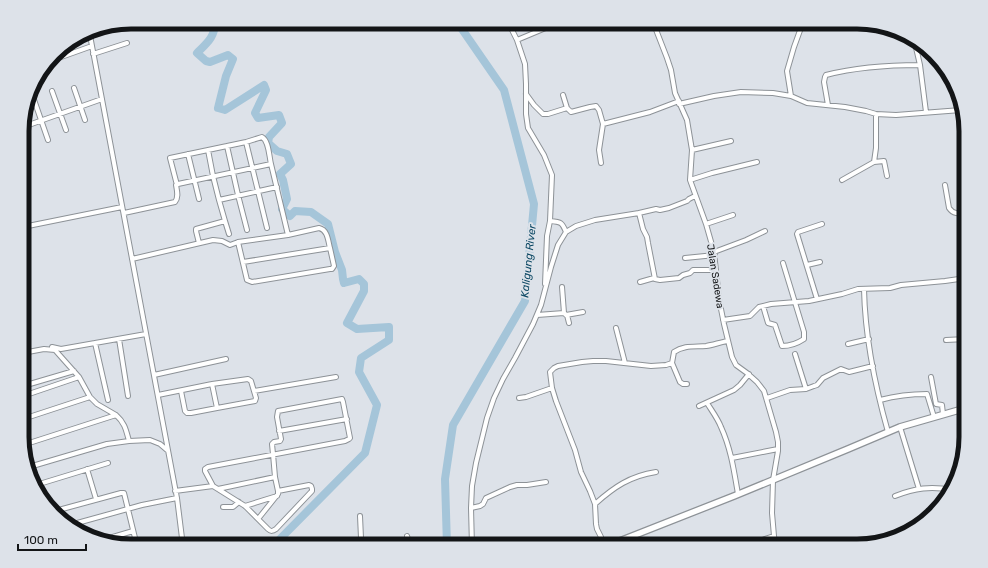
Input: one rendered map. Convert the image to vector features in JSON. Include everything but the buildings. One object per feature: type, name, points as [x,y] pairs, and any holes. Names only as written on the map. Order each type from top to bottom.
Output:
[{"type":"main road","points":[[625,539],[900,427],[959,410]]},
{"type":"street","points":[[512,29],[517,40],[524,64],[528,128],[544,155],[552,174],[545,288]]},
{"type":"street","points":[[517,40],[543,29]]},
{"type":"street","name":"Jalan Sadewa","points":[[656,29],[671,70],[676,103],[687,120],[692,150],[690,180],[694,197],[706,224],[713,254],[725,342],[736,365],[746,377],[757,382],[762,387],[767,398],[776,432],[778,449],[774,478],[772,513],[775,539]]},
{"type":"street","points":[[791,96],[787,71],[801,29]]},
{"type":"street","points":[[90,38],[177,498],[182,539]]},
{"type":"street","points":[[93,54],[127,43]]},
{"type":"street","points":[[61,57],[92,46]]},
{"type":"street","points":[[916,48],[920,65],[926,112]]},
{"type":"street","points":[[828,105],[824,82],[826,75],[861,68],[920,65]]},
{"type":"street","points":[[74,88],[85,120]]},
{"type":"street","points":[[52,91],[66,130]]},
{"type":"street","points":[[603,124],[650,112],[676,103],[741,92],[773,93],[791,96],[803,102],[845,107],[876,114],[896,115],[957,110]]},
{"type":"street","points":[[526,94],[543,114],[548,114],[567,108]]},
{"type":"street","points":[[563,95],[567,108],[570,111],[573,112],[596,106],[599,110],[603,124],[599,150],[601,163]]},
{"type":"street","points":[[30,124],[102,98]]},
{"type":"street","points":[[34,99],[48,140]]},
{"type":"street","points":[[874,162],[876,148],[876,114]]},
{"type":"street","points":[[124,213],[175,202],[177,200],[177,185],[170,159],[172,157],[246,142],[262,137],[267,142],[288,235]]},
{"type":"street","points":[[692,150],[731,141]]},
{"type":"street","points":[[246,142],[267,228]]},
{"type":"street","points":[[227,146],[247,230]]},
{"type":"street","points":[[208,150],[213,176],[229,234]]},
{"type":"street","points":[[188,154],[198,199]]},
{"type":"street","points":[[690,180],[757,162]]},
{"type":"street","points":[[842,180],[874,162],[884,162],[887,176]]},
{"type":"street","points":[[177,185],[271,164]]},
{"type":"street","points":[[945,185],[949,208],[951,211],[959,214]]},
{"type":"street","points":[[219,200],[277,187]]},
{"type":"street","points":[[472,539],[472,486],[487,418],[494,398],[537,315],[558,245],[566,232],[576,226],[595,220],[639,214],[656,208],[660,210],[669,208],[694,197]]},
{"type":"street","points":[[29,226],[122,207]]},
{"type":"street","points":[[639,214],[650,249],[654,278]]},
{"type":"street","points":[[706,224],[733,215]]},
{"type":"street","points":[[199,243],[196,229],[225,221]]},
{"type":"street","points":[[550,222],[561,223],[566,232]]},
{"type":"street","points":[[817,299],[797,234],[798,232],[822,224]]},
{"type":"street","points":[[132,259],[213,240],[222,241],[230,245],[238,242],[288,235],[319,228],[326,232],[334,266],[332,268],[252,282],[247,280],[238,242]]},
{"type":"street","points":[[685,258],[713,254],[765,231]]},
{"type":"street","points":[[243,262],[330,248]]},
{"type":"street","points":[[807,265],[820,262]]},
{"type":"street","points":[[762,306],[769,324],[775,324],[782,346],[798,343],[804,339],[804,332],[783,263]]},
{"type":"street","points":[[640,282],[654,278],[656,280],[660,280],[680,278],[683,275],[690,273],[692,270],[714,270]]},
{"type":"street","points":[[723,320],[750,316],[757,308],[770,304],[795,303],[842,294],[853,290],[890,288],[901,285],[959,279]]},
{"type":"street","points":[[562,286],[565,314],[569,322]]},
{"type":"street","points":[[864,289],[868,339],[888,432]]},
{"type":"street","points":[[537,315],[583,312]]},
{"type":"street","points":[[616,328],[625,363]]},
{"type":"street","points":[[52,346],[61,349],[146,334]]},
{"type":"street","points":[[119,339],[128,396]]},
{"type":"street","points":[[848,344],[868,339]]},
{"type":"street","points":[[946,340],[959,339]]},
{"type":"street","points":[[687,384],[680,382],[672,363],[674,352],[680,348],[708,346],[725,342]]},
{"type":"street","points":[[95,343],[108,400]]},
{"type":"street","points":[[29,352],[44,349],[55,350],[80,377],[90,397],[97,404],[116,415],[121,420],[124,424],[129,441]]},
{"type":"street","points":[[795,354],[806,389]]},
{"type":"street","points":[[154,375],[226,359]]},
{"type":"street","points":[[601,539],[596,524],[595,504],[581,472],[576,454],[556,401],[552,388],[550,372],[558,366],[593,361],[656,366],[672,363]]},
{"type":"street","points":[[767,398],[790,390],[806,389],[817,385],[823,378],[841,369],[849,372],[873,366]]},
{"type":"street","points":[[29,384],[74,371]]},
{"type":"street","points":[[29,394],[80,377]]},
{"type":"street","points":[[700,406],[734,390],[746,377]]},
{"type":"street","points":[[931,377],[936,404],[942,405],[943,414]]},
{"type":"street","points":[[254,391],[336,378]]},
{"type":"street","points":[[158,395],[181,390],[212,384],[248,379],[252,382],[256,400],[254,402],[186,413],[181,390]]},
{"type":"street","points":[[212,384],[217,408]]},
{"type":"street","points":[[519,398],[552,388]]},
{"type":"street","points":[[880,400],[914,394],[927,394],[934,416]]},
{"type":"street","points":[[29,417],[90,397]]},
{"type":"street","points":[[258,519],[277,496],[278,491],[274,477],[272,454],[272,443],[275,441],[280,441],[281,439],[277,417],[278,411],[340,398],[342,399],[350,438],[348,440],[272,454],[206,468],[204,471],[213,486],[245,506],[258,519],[269,530],[274,530],[312,490],[311,486],[309,485],[278,491]]},
{"type":"street","points":[[707,403],[721,426],[728,445],[732,458],[738,494]]},
{"type":"street","points":[[29,443],[116,415]]},
{"type":"street","points":[[279,431],[347,419]]},
{"type":"street","points":[[900,427],[919,489]]},
{"type":"street","points":[[33,466],[107,444],[129,441],[150,440],[160,444],[168,450]]},
{"type":"street","points":[[732,458],[778,449]]},
{"type":"street","points":[[41,484],[108,463]]},
{"type":"street","points":[[87,469],[96,499]]},
{"type":"street","points":[[595,504],[622,482],[656,472]]},
{"type":"street","points":[[218,489],[274,477]]},
{"type":"street","points":[[472,508],[480,506],[488,497],[510,487],[546,482]]},
{"type":"street","points":[[175,491],[213,486]]},
{"type":"street","points":[[895,496],[919,489],[939,487],[945,488]]},
{"type":"street","points":[[60,510],[123,493],[126,496],[136,539]]},
{"type":"street","points":[[245,506],[277,496]]},
{"type":"street","points":[[76,523],[142,505],[177,498]]},
{"type":"street","points":[[223,507],[233,507],[239,502]]},
{"type":"street","points":[[360,516],[362,539]]},
{"type":"street","points":[[112,537],[134,531]]},
{"type":"street","points":[[765,539],[774,536]]},
{"type":"waterway","points":[[215,29],[207,43],[197,53],[206,61],[210,62],[228,55],[233,59],[226,76],[218,108],[225,110],[264,85],[266,90],[255,113],[258,118],[279,115],[282,123],[269,137],[268,143],[277,151],[287,154],[291,164],[280,174],[283,180],[287,199],[282,209],[290,216],[295,211],[311,212],[328,224],[335,252],[342,270],[344,283],[359,279],[364,284],[364,291],[347,323],[357,329],[389,327],[389,340],[361,358],[359,372],[377,405],[365,453],[280,539]]},
{"type":"waterway","name":"Kaligung River","points":[[447,539],[445,479],[453,425],[525,301],[534,204],[504,90],[462,29]]}]
